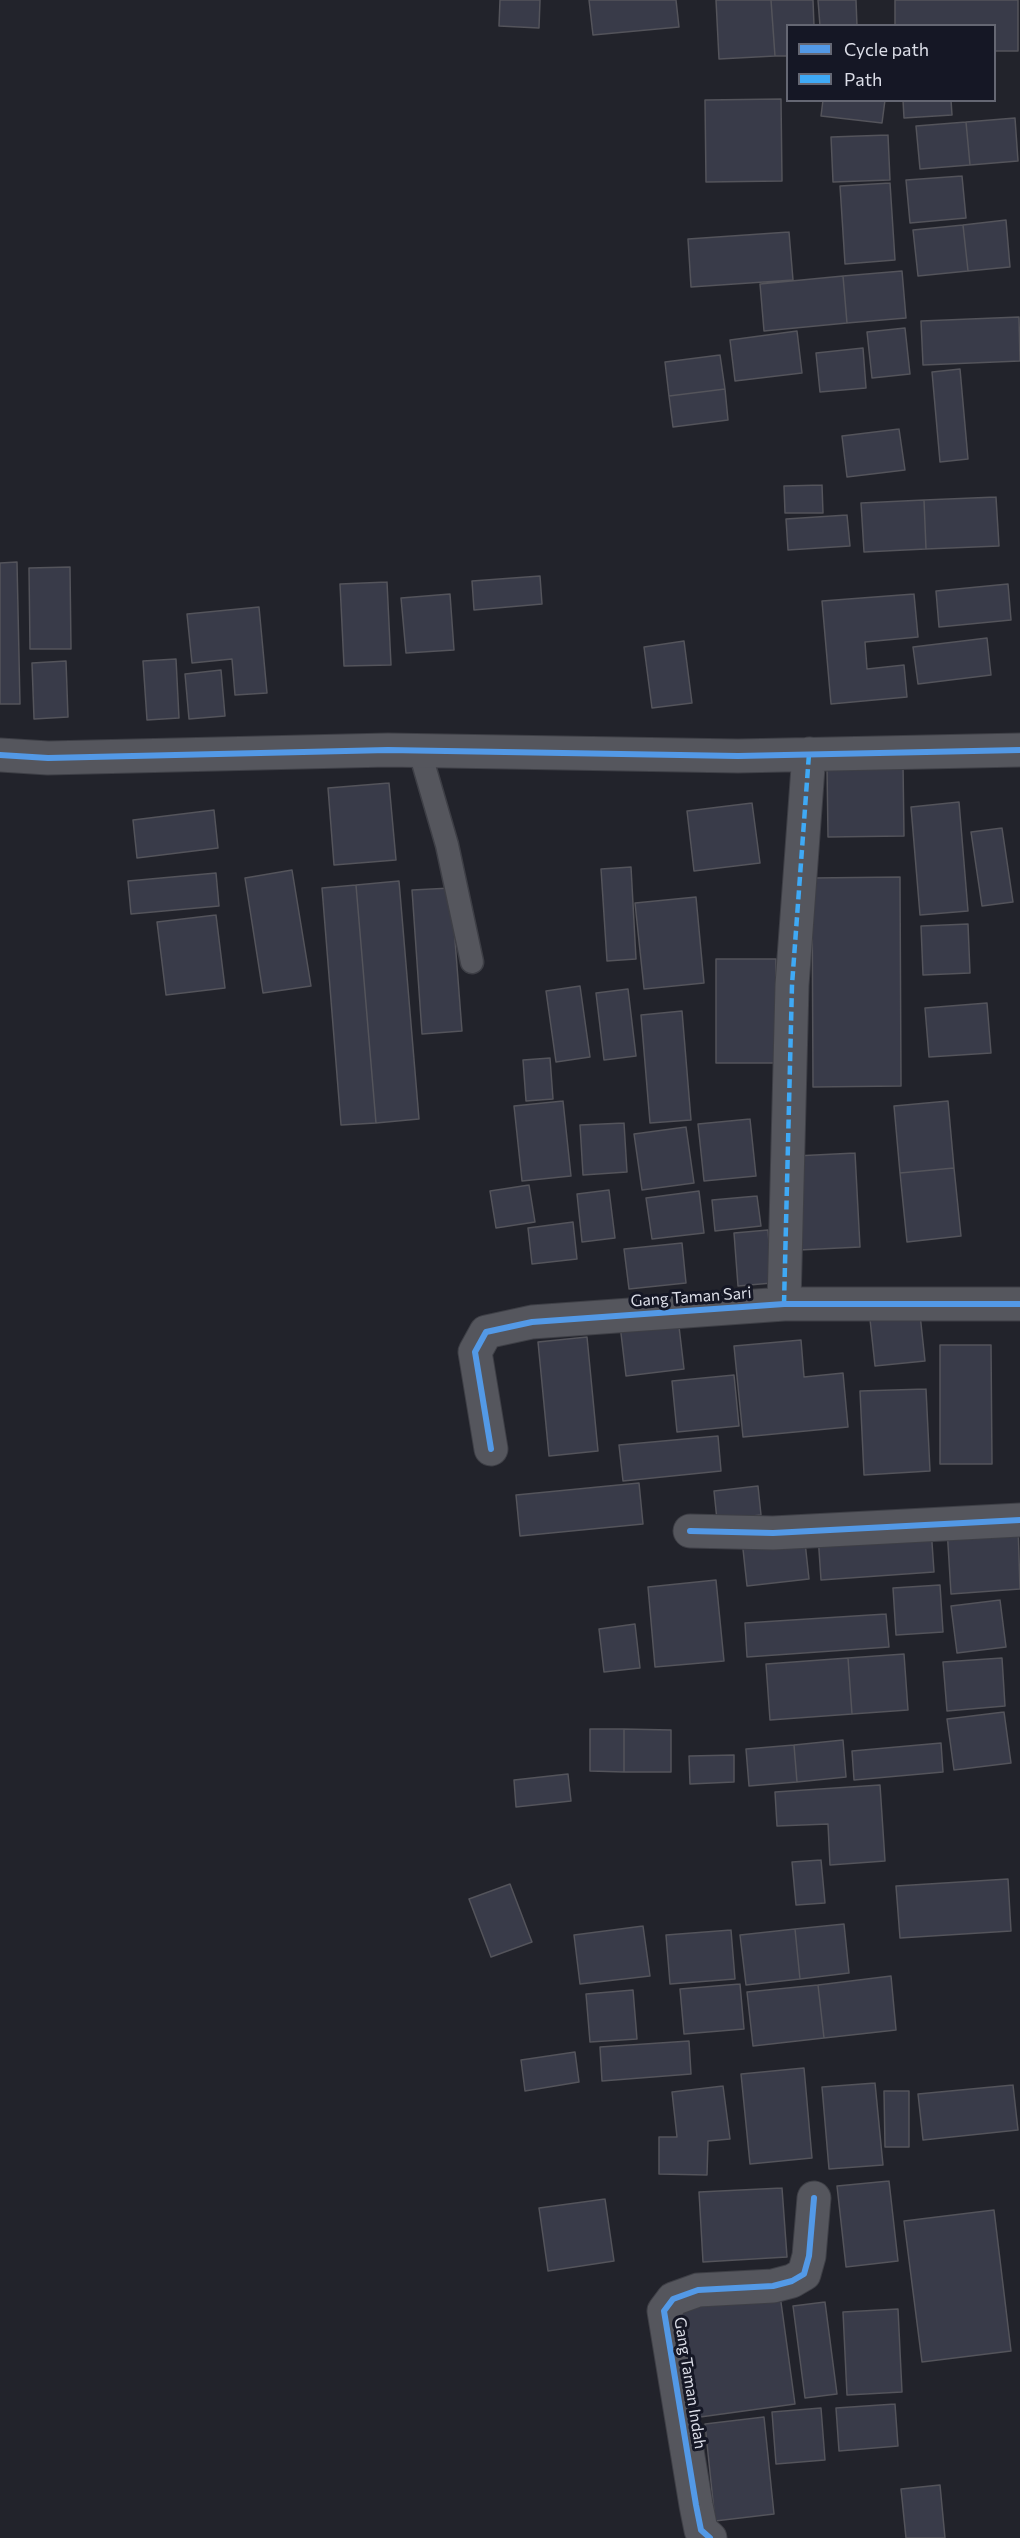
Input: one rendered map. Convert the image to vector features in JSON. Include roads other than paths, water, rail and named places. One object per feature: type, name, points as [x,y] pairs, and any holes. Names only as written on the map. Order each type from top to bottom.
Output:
[{"type":"street","points":[[0,755],[48,758],[388,750],[808,754],[1020,750]]},
{"type":"street","points":[[784,1304],[792,985],[808,754]]},
{"type":"street","name":"Gang Taman Sari","points":[[491,1449],[474,1352],[486,1332],[532,1322],[784,1304],[1020,1304]]},
{"type":"street","points":[[690,1531],[773,1533],[1020,1520]]},
{"type":"street","name":"Gang Taman Indah","points":[[710,2538],[701,2530],[664,2311],[673,2299],[698,2290],[773,2286],[792,2281],[804,2274],[809,2256],[814,2198]]},
{"type":"lane","points":[[420,752],[447,846],[472,962]]}]
